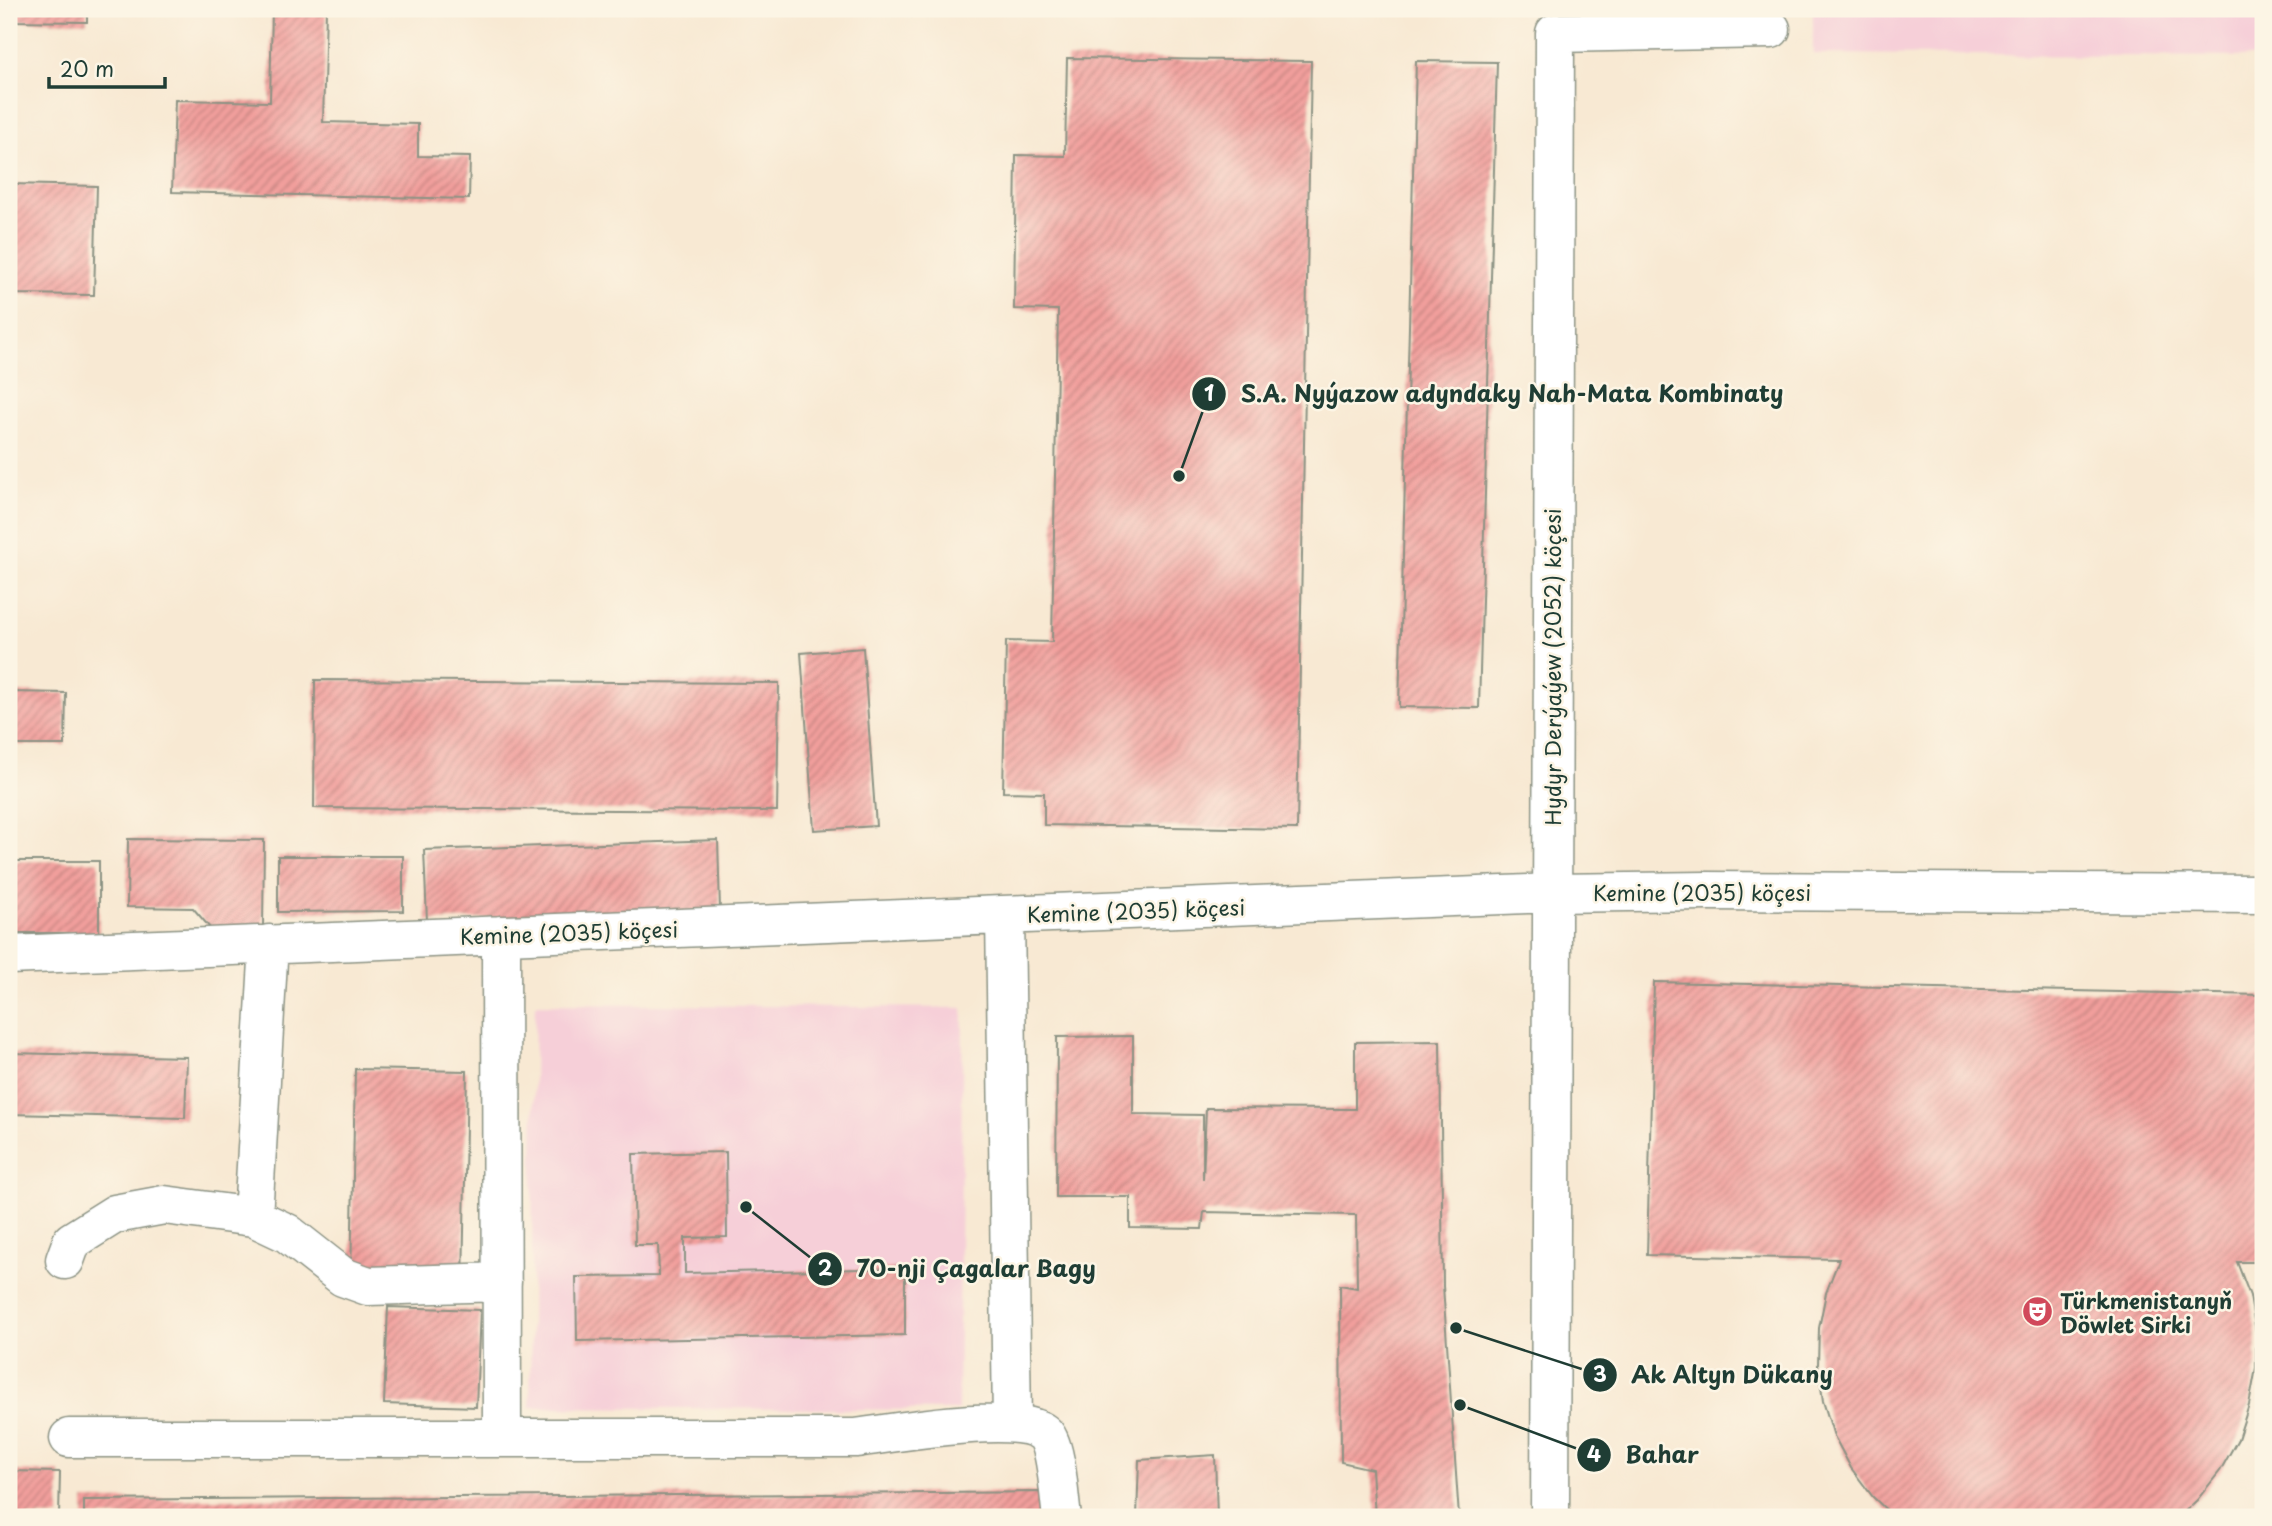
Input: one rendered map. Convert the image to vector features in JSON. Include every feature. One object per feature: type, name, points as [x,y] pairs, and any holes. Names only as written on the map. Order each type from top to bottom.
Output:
[{"type":"street","name":"Hydyr Derýaýew (2052) köçesi","points":[[1550,1517],[1555,33],[1771,29]]},
{"type":"street","name":"Kemine (2035) köçesi","points":[[9,955],[1551,893],[1734,891],[2263,894]]},
{"type":"street","points":[[1005,915],[1012,1423]]},
{"type":"street","points":[[501,935],[502,1438]]},
{"type":"street","points":[[253,1217],[269,944]]},
{"type":"street","points":[[65,1261],[72,1241],[116,1214],[164,1205],[253,1217],[287,1233],[343,1277],[368,1286],[502,1282]]},
{"type":"street","points":[[69,1438],[856,1438],[972,1424],[1012,1423],[1044,1433],[1052,1445],[1062,1517]]},
{"type":"shaded area","points":[[1813,9],[2263,9],[2263,57],[1813,54]]},
{"type":"shaded area","points":[[535,1004],[963,1008],[958,1410],[530,1407]]},
{"type":"building","points":[[9,9],[87,9],[87,22],[9,21]]},
{"type":"building","points":[[272,9],[326,9],[323,122],[418,124],[418,156],[470,157],[469,199],[172,192],[175,100],[270,102]]},
{"type":"building","points":[[1067,58],[1311,61],[1297,829],[1044,825],[1044,793],[1003,792],[1006,641],[1052,642],[1058,310],[1014,309],[1016,155],[1065,156]]},
{"type":"building","points":[[1416,61],[1497,62],[1479,708],[1399,707]]},
{"type":"building","points":[[9,184],[97,186],[94,295],[9,294]]},
{"type":"building","points":[[863,648],[876,826],[814,830],[801,653]]},
{"type":"building","points":[[315,680],[779,683],[777,811],[314,808]]},
{"type":"building","points":[[9,692],[66,693],[65,745],[9,745]]},
{"type":"building","points":[[128,839],[264,840],[263,929],[211,929],[193,908],[127,907]]},
{"type":"building","points":[[718,840],[720,910],[427,921],[424,850]]},
{"type":"building","points":[[278,856],[403,856],[403,911],[278,912]]},
{"type":"building","points":[[9,861],[99,861],[99,933],[9,933]]},
{"type":"building","points":[[1654,982],[2263,995],[2263,1262],[2237,1262],[2250,1296],[2256,1332],[2256,1368],[2249,1405],[2238,1439],[2220,1471],[2197,1500],[2179,1517],[1894,1517],[1873,1497],[1851,1468],[1834,1436],[1823,1401],[1818,1365],[1819,1328],[1826,1293],[1839,1259],[1647,1255]]},
{"type":"building","points":[[1133,1036],[1133,1114],[1203,1115],[1203,1180],[1206,1108],[1355,1109],[1355,1042],[1440,1041],[1443,1286],[1459,1517],[1375,1517],[1372,1469],[1341,1462],[1340,1285],[1357,1288],[1356,1215],[1204,1212],[1202,1229],[1130,1228],[1130,1197],[1056,1197],[1057,1037]]},
{"type":"building","points":[[9,1053],[187,1057],[185,1118],[9,1114]]},
{"type":"building","points":[[355,1069],[467,1071],[463,1285],[351,1283]]},
{"type":"building","points":[[726,1152],[727,1237],[685,1238],[685,1273],[905,1268],[905,1335],[577,1341],[576,1277],[659,1276],[658,1245],[635,1245],[633,1154]]},
{"type":"building","points":[[388,1307],[480,1310],[476,1407],[384,1404]]},
{"type":"building","points":[[1215,1455],[1217,1517],[1137,1517],[1139,1460]]},
{"type":"building","points":[[9,1471],[60,1472],[59,1517],[9,1517]]},
{"type":"building","points":[[1042,1492],[1042,1517],[84,1517],[84,1500]]},
{"type":"place","name":"S.A. Nyýazow adyndaky Nah-Mata Kombinaty","points":[[1179,476]]},
{"type":"place","name":"70-nji Çagalar Bagy","points":[[746,1207]]},
{"type":"place","name":"Türkmenistanyň Döwlet Sirki","points":[[2037,1312]]},
{"type":"place","name":"Ak Altyn Dükany","points":[[1456,1328]]},
{"type":"place","name":"Bahar","points":[[1460,1405]]}]
